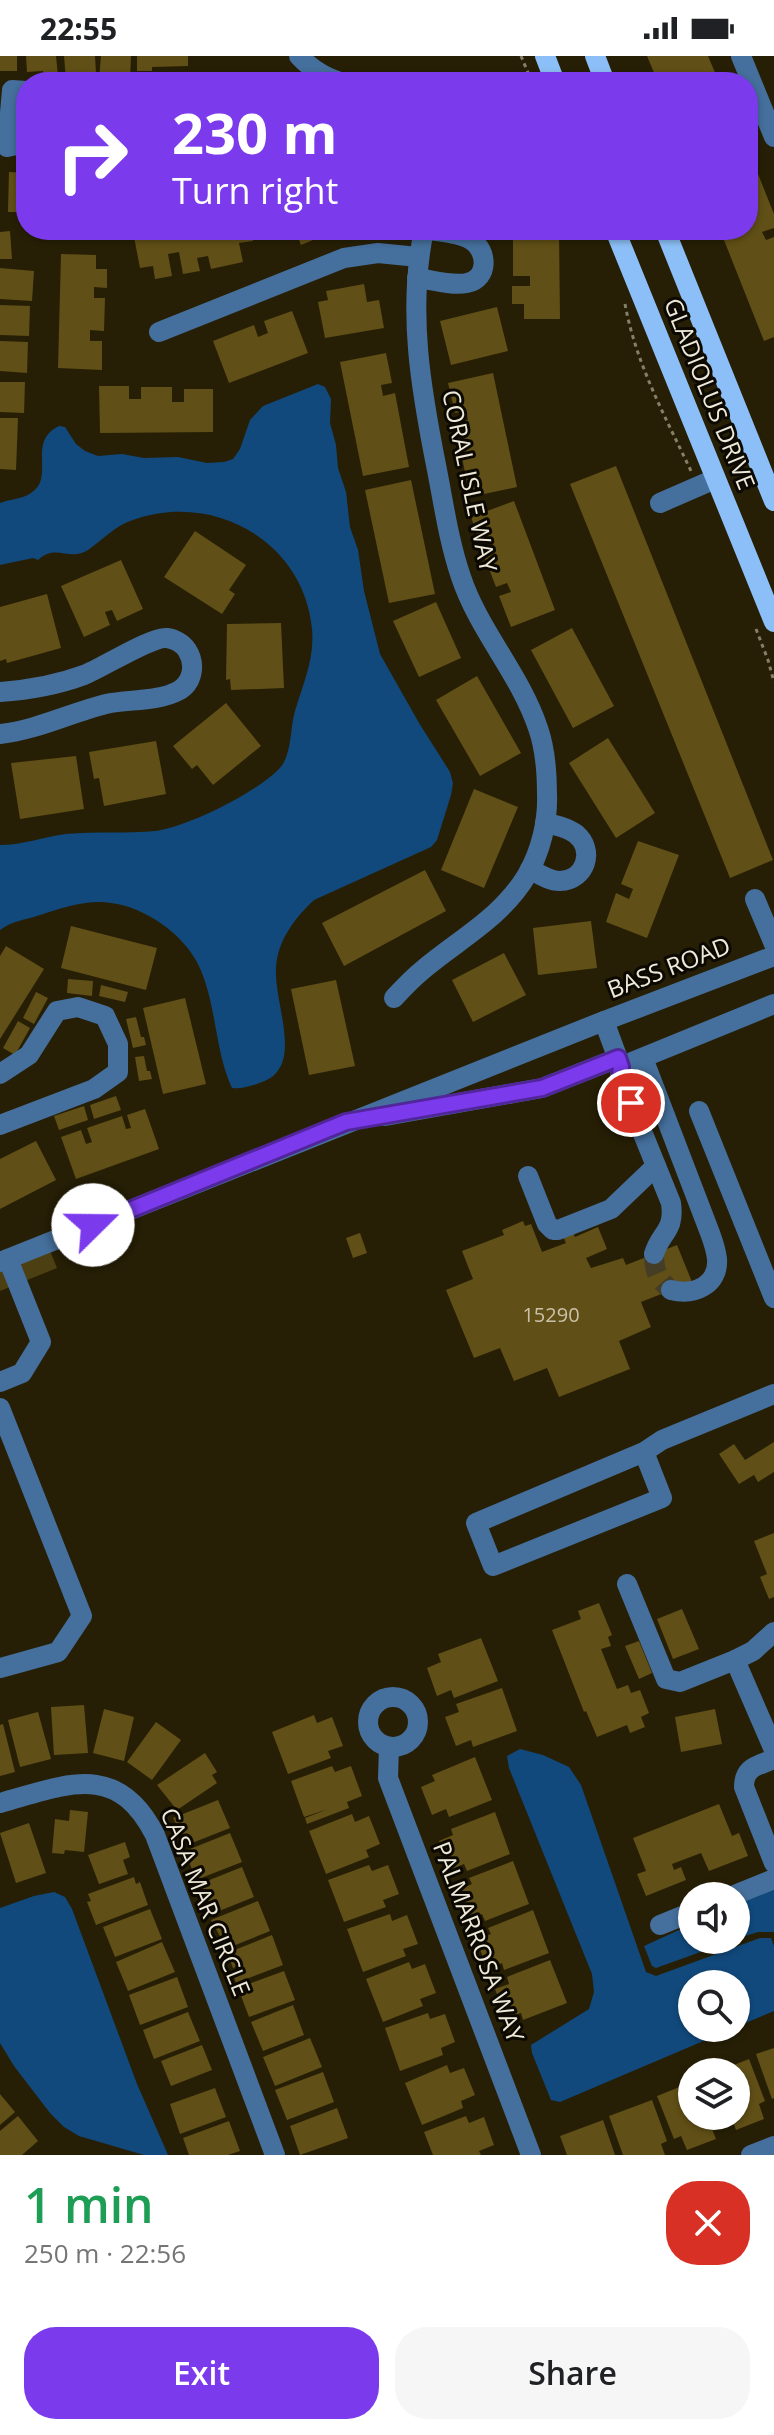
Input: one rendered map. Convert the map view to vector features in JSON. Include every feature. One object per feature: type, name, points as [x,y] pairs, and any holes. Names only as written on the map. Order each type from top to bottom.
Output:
[{"type":"main road","name":"GLADIOLUS DRIVE","points":[[619,240],[707,483],[774,622]]},
{"type":"main road","name":"GLADIOLUS DRIVE","points":[[669,240],[774,501]]},
{"type":"street","points":[[299,56],[318,72]]},
{"type":"street","points":[[11,146],[12,90],[16,90]]},
{"type":"street","points":[[758,98],[774,137]]},
{"type":"street","name":"CORAL ISLE WAY","points":[[394,998],[427,967],[490,919],[516,891],[538,850],[545,823],[547,784],[544,747],[539,730],[477,614],[451,545],[418,368],[417,278],[423,240]]},
{"type":"street","points":[[417,278],[464,284],[472,282],[479,277],[483,268],[483,254],[479,245],[472,240]]},
{"type":"street","points":[[159,332],[344,258],[378,253],[418,257]]},
{"type":"street","points":[[660,503],[707,483]]},
{"type":"street","points":[[0,692],[30,689],[77,677],[149,642],[166,637],[183,644],[193,658],[192,677],[180,691],[108,704],[32,728],[0,734]]},
{"type":"street","points":[[530,869],[550,879],[564,880],[578,875],[586,864],[582,840],[575,833],[545,823]]},
{"type":"street","points":[[755,899],[774,944]]},
{"type":"street","name":"BASS ROAD","points":[[654,1254],[671,1224],[671,1203],[620,1077],[620,1062],[604,1021],[774,956]]},
{"type":"street","points":[[346,1122],[542,1088],[620,1062],[643,1058],[774,1004]]},
{"type":"street","points":[[0,1074],[29,1055],[57,1011],[78,1007],[105,1016],[118,1044],[118,1072],[94,1089],[0,1125]]},
{"type":"street","points":[[0,1382],[22,1373],[41,1342],[4,1261],[604,1021]]},
{"type":"street","points":[[643,1058],[715,1249],[716,1270],[711,1280],[694,1292],[671,1290]]},
{"type":"street","points":[[699,1111],[774,1298]]},
{"type":"street","points":[[528,1176],[547,1224],[558,1230],[611,1209],[656,1166]]},
{"type":"street","points":[[698,1199],[729,1186]]},
{"type":"street","points":[[644,1452],[662,1498],[493,1566],[476,1523],[774,1394]]},
{"type":"street","points":[[0,1408],[82,1616],[58,1652],[0,1668]]},
{"type":"street","points":[[627,1584],[666,1679],[680,1682],[735,1660],[753,1651],[774,1632]]},
{"type":"street","points":[[735,1660],[774,1750]]},
{"type":"street","name":"PALMARROSA WAY","points":[[389,1747],[388,1778],[531,2155]]},
{"type":"street","points":[[774,1759],[744,1776],[744,1787],[774,1863]]},
{"type":"street","name":"CASA MAR CIRCLE","points":[[0,1803],[87,1783],[106,1786],[136,1804],[155,1835],[275,2155]]},
{"type":"street","points":[[750,1889],[774,1879]]},
{"type":"street","points":[[660,1925],[678,1918]]},
{"type":"street","points":[[751,2155],[774,2146]]},
{"type":"path","points":[[623,298],[630,336],[640,365],[707,483]]},
{"type":"path","points":[[751,616],[774,682]]},
{"type":"shaded area","points":[[44,1236],[57,1268],[0,1291],[0,1254]]},
{"type":"water","points":[[318,384],[325,387],[331,399],[330,423],[338,468],[346,492],[350,527],[358,550],[364,591],[380,654],[450,772],[453,783],[437,840],[431,847],[314,900],[293,923],[283,940],[276,969],[284,1033],[282,1063],[275,1074],[262,1082],[232,1088],[204,979],[183,942],[150,916],[102,902],[66,907],[0,930],[0,845],[66,834],[145,832],[170,828],[221,807],[268,778],[279,769],[286,757],[295,711],[310,661],[312,629],[305,598],[292,571],[273,548],[250,531],[223,519],[194,512],[163,513],[133,520],[81,553],[51,553],[38,560],[33,558],[0,565],[0,503],[28,495],[38,486],[44,441],[59,426],[65,427],[76,444],[85,451],[98,456],[122,454],[224,462],[233,459],[240,449],[250,420],[263,406]]},
{"type":"water","points":[[520,1749],[543,1755],[569,1767],[581,1785],[646,1972],[656,1976],[716,1954],[750,1954],[750,1942],[771,1938],[774,1946],[774,2011],[750,2021],[750,1970],[678,1970],[678,2042],[701,2042],[560,2102],[551,2100],[531,2045],[589,2009],[594,1992],[592,1974],[509,1768],[507,1756]]},
{"type":"water","points":[[774,1886],[774,1932],[750,1935],[750,1897]]},
{"type":"water","points":[[54,1892],[65,1897],[72,1909],[137,2084],[168,2155],[144,2155],[79,2136],[64,2127],[14,2066],[0,2043],[0,1908]]},
{"type":"water","points":[[678,1930],[678,1954],[695,1954],[656,1968],[652,1966],[644,1946]]},
{"type":"building","points":[[0,56],[17,56],[17,71],[0,71]]},
{"type":"building","points":[[26,56],[56,56],[58,72],[27,72]]},
{"type":"building","points":[[64,56],[95,56],[96,72],[65,72]]},
{"type":"building","points":[[101,56],[131,56],[130,72],[100,72]]},
{"type":"building","points":[[137,56],[188,56],[188,66],[152,67],[152,71],[137,71]]},
{"type":"building","points":[[647,56],[708,56],[715,72],[654,72]]},
{"type":"building","points":[[9,172],[16,172],[16,212],[8,212]]},
{"type":"building","points":[[758,174],[774,214],[774,228],[762,232],[766,240],[774,237],[774,337],[764,341],[724,240],[758,240]]},
{"type":"building","points":[[10,231],[12,259],[0,259],[0,232]]},
{"type":"building","points":[[135,240],[253,240],[239,243],[243,262],[211,269],[208,256],[197,258],[200,271],[183,274],[179,252],[168,254],[172,276],[155,279],[153,266],[140,268]]},
{"type":"building","points":[[513,240],[559,240],[560,319],[524,319],[524,304],[512,304],[512,286],[530,286],[530,276],[513,276]]},
{"type":"building","points":[[61,254],[96,255],[96,269],[107,269],[107,288],[94,287],[94,298],[105,298],[104,331],[90,330],[90,341],[102,341],[102,370],[58,368]]},
{"type":"building","points":[[0,268],[34,271],[32,301],[0,299]]},
{"type":"building","points":[[364,284],[367,302],[379,300],[384,328],[325,338],[318,302],[328,300],[326,291]]},
{"type":"building","points":[[0,305],[30,306],[29,336],[0,335]]},
{"type":"building","points":[[497,307],[508,351],[451,365],[440,321]]},
{"type":"building","points":[[292,311],[308,353],[229,383],[213,341],[254,325],[258,337],[268,333],[264,321]]},
{"type":"building","points":[[0,341],[28,342],[27,373],[0,371]]},
{"type":"building","points":[[386,353],[392,383],[381,385],[383,396],[395,393],[409,467],[363,476],[340,362]]},
{"type":"building","points":[[493,373],[517,487],[470,497],[455,423],[468,420],[466,411],[455,413],[448,383]]},
{"type":"building","points":[[0,382],[25,382],[24,413],[0,412]]},
{"type":"building","points":[[99,386],[129,386],[129,399],[141,399],[141,387],[172,387],[172,402],[184,402],[184,389],[213,389],[213,432],[100,433]]},
{"type":"building","points":[[0,418],[18,418],[16,470],[0,469]]},
{"type":"building","points":[[616,466],[773,860],[730,878],[570,484]]},
{"type":"building","points":[[411,480],[435,594],[389,603],[365,490]]},
{"type":"building","points":[[514,501],[555,610],[511,627],[499,596],[511,592],[507,583],[496,587],[484,556],[496,552],[492,542],[481,546],[471,517]]},
{"type":"building","points":[[195,531],[246,565],[229,590],[235,594],[222,614],[164,577]]},
{"type":"building","points":[[121,560],[143,609],[117,621],[112,610],[105,612],[110,625],[84,637],[61,586]]},
{"type":"building","points":[[47,594],[61,648],[7,663],[6,659],[0,661],[0,607]]},
{"type":"building","points":[[436,602],[461,658],[419,677],[393,621]]},
{"type":"building","points":[[281,623],[284,688],[231,690],[230,679],[226,680],[227,624]]},
{"type":"building","points":[[572,628],[614,706],[573,728],[531,650]]},
{"type":"building","points":[[477,676],[521,753],[480,776],[436,700]]},
{"type":"building","points":[[226,703],[261,746],[213,785],[197,765],[192,769],[173,746]]},
{"type":"building","points":[[608,738],[655,813],[616,838],[569,763]]},
{"type":"building","points":[[156,741],[166,794],[104,806],[99,778],[94,779],[89,752]]},
{"type":"building","points":[[76,756],[84,809],[20,819],[11,763]]},
{"type":"building","points":[[474,789],[518,807],[484,888],[441,870]]},
{"type":"building","points":[[638,841],[679,855],[647,938],[606,922],[616,893],[629,899],[633,889],[621,884]]},
{"type":"building","points":[[425,870],[446,911],[344,966],[322,923]]},
{"type":"building","points":[[591,921],[597,968],[538,975],[533,928]]},
{"type":"building","points":[[71,926],[157,948],[146,990],[61,968]]},
{"type":"building","points":[[6,946],[44,969],[0,1039],[0,956]]},
{"type":"building","points":[[504,953],[526,995],[473,1022],[452,980]]},
{"type":"building","points":[[68,979],[93,981],[92,996],[67,993]]},
{"type":"building","points":[[336,980],[355,1066],[309,1075],[291,989]]},
{"type":"building","points":[[101,985],[128,992],[125,1002],[99,996]]},
{"type":"building","points":[[36,992],[48,998],[34,1024],[23,1018]]},
{"type":"building","points":[[185,998],[206,1084],[163,1094],[143,1008]]},
{"type":"building","points":[[136,1017],[146,1045],[133,1048],[126,1019]]},
{"type":"building","points":[[18,1021],[30,1028],[15,1055],[3,1048]]},
{"type":"building","points":[[144,1056],[152,1079],[139,1081],[135,1057]]},
{"type":"building","points":[[116,1096],[121,1110],[94,1119],[90,1105]]},
{"type":"building","points":[[84,1106],[88,1120],[59,1130],[54,1116]]},
{"type":"building","points":[[145,1109],[159,1149],[76,1179],[61,1137],[81,1130],[86,1144],[92,1142],[87,1128],[122,1116],[126,1129],[131,1128],[127,1115]]},
{"type":"building","points":[[36,1141],[56,1180],[0,1209],[0,1159]]},
{"type":"building","points":[[523,1221],[525,1226],[531,1224],[542,1252],[566,1243],[561,1232],[571,1228],[575,1237],[598,1227],[607,1249],[586,1258],[591,1268],[623,1258],[626,1265],[677,1245],[692,1282],[641,1302],[651,1327],[619,1341],[630,1369],[559,1397],[547,1368],[514,1381],[500,1348],[474,1358],[446,1290],[473,1279],[462,1251],[504,1235],[502,1230]]},
{"type":"building","points":[[360,1233],[367,1253],[353,1258],[346,1238]]},
{"type":"building","points":[[774,1442],[774,1472],[758,1482],[754,1475],[739,1484],[719,1454],[734,1444],[745,1460]]},
{"type":"building","points":[[774,1533],[774,1597],[769,1599],[760,1577],[767,1574],[754,1541]]},
{"type":"building","points":[[599,1603],[612,1635],[608,1637],[611,1646],[601,1649],[617,1689],[628,1685],[631,1693],[640,1690],[649,1713],[641,1717],[645,1727],[630,1733],[627,1725],[597,1737],[552,1630],[581,1619],[578,1611]]},
{"type":"building","points":[[682,1609],[699,1649],[673,1659],[657,1619]]},
{"type":"building","points":[[481,1638],[498,1681],[454,1698],[451,1690],[437,1696],[427,1668],[441,1662],[438,1654]]},
{"type":"building","points":[[639,1641],[652,1673],[639,1679],[625,1646]]},
{"type":"building","points":[[502,1688],[517,1731],[473,1747],[471,1740],[456,1746],[445,1717],[459,1712],[456,1704]]},
{"type":"building","points":[[84,1705],[88,1753],[54,1755],[51,1707]]},
{"type":"building","points":[[104,1709],[134,1717],[124,1761],[93,1753]]},
{"type":"building","points":[[715,1709],[722,1744],[681,1752],[675,1717]]},
{"type":"building","points":[[38,1712],[51,1759],[20,1767],[8,1720]]},
{"type":"building","points":[[314,1715],[317,1723],[332,1717],[343,1746],[328,1751],[331,1758],[288,1774],[272,1732]]},
{"type":"building","points":[[156,1722],[181,1740],[152,1780],[127,1762]]},
{"type":"building","points":[[3,1724],[15,1772],[0,1776],[0,1725]]},
{"type":"building","points":[[205,1753],[217,1772],[212,1775],[217,1783],[177,1810],[157,1785]]},
{"type":"building","points":[[475,1757],[492,1800],[449,1817],[446,1809],[432,1815],[421,1787],[435,1781],[432,1775]]},
{"type":"building","points":[[332,1766],[335,1772],[351,1766],[362,1796],[347,1802],[349,1808],[307,1824],[305,1818],[328,1809],[304,1817],[291,1781]]},
{"type":"building","points":[[218,1800],[230,1828],[182,1847],[179,1839],[183,1838],[173,1818]]},
{"type":"building","points":[[719,1804],[732,1836],[739,1833],[748,1856],[709,1871],[701,1853],[672,1864],[674,1870],[681,1867],[686,1880],[646,1896],[637,1874],[646,1871],[633,1838]]},
{"type":"building","points":[[70,1810],[88,1812],[84,1852],[65,1850],[64,1854],[52,1853],[55,1819],[69,1821]]},
{"type":"building","points":[[495,1812],[510,1854],[467,1871],[464,1864],[450,1870],[439,1841],[453,1835],[451,1829]]},
{"type":"building","points":[[352,1814],[355,1822],[369,1816],[380,1844],[366,1850],[369,1857],[326,1874],[309,1831]]},
{"type":"building","points":[[29,1823],[46,1873],[16,1883],[0,1833]]},
{"type":"building","points":[[230,1833],[242,1862],[196,1880],[185,1851]]},
{"type":"building","points":[[125,1842],[130,1857],[123,1860],[128,1874],[99,1884],[88,1855]]},
{"type":"building","points":[[513,1861],[529,1904],[485,1921],[482,1914],[469,1919],[458,1890],[472,1884],[469,1878]]},
{"type":"building","points":[[369,1865],[372,1871],[388,1865],[399,1894],[383,1900],[386,1907],[344,1922],[328,1880]]},
{"type":"building","points":[[242,1867],[254,1897],[214,1913],[210,1901],[207,1901],[205,1894],[201,1896],[197,1885]]},
{"type":"building","points":[[134,1877],[136,1884],[140,1882],[148,1905],[96,1925],[87,1902],[91,1901],[88,1894]]},
{"type":"building","points":[[258,1901],[270,1931],[223,1950],[221,1938],[211,1920]]},
{"type":"building","points":[[150,1909],[162,1939],[115,1957],[103,1927]]},
{"type":"building","points":[[533,1910],[549,1953],[504,1970],[502,1963],[488,1969],[476,1940],[491,1934],[488,1928]]},
{"type":"building","points":[[390,1914],[392,1921],[407,1915],[418,1944],[403,1949],[406,1956],[363,1972],[347,1929]]},
{"type":"building","points":[[272,1935],[283,1965],[236,1983],[232,1972],[240,1969],[239,1966],[233,1968],[227,1953]]},
{"type":"building","points":[[162,1942],[175,1972],[128,1991],[116,1962]]},
{"type":"building","points":[[550,1960],[567,2003],[523,2020],[521,2013],[506,2018],[495,1989],[509,1984],[507,1977]]},
{"type":"building","points":[[409,1962],[412,1969],[425,1964],[436,1993],[420,1999],[423,2006],[383,2022],[366,1979]]},
{"type":"building","points":[[284,1971],[295,2000],[249,2017],[238,1988]]},
{"type":"building","points":[[177,1977],[188,2007],[140,2025],[129,1995]]},
{"type":"building","points":[[293,2005],[304,2035],[263,2051],[251,2022]]},
{"type":"building","points":[[188,2012],[200,2041],[154,2059],[143,2030]]},
{"type":"building","points":[[428,2013],[430,2019],[445,2014],[455,2042],[441,2048],[443,2055],[400,2071],[385,2028]]},
{"type":"building","points":[[310,2038],[322,2067],[275,2086],[263,2057]]},
{"type":"building","points":[[202,2045],[212,2070],[171,2086],[161,2061]]},
{"type":"building","points":[[774,2048],[774,2098],[772,2099],[756,2054]]},
{"type":"building","points":[[750,2062],[765,2101],[759,2104],[764,2119],[750,2124]]},
{"type":"building","points":[[447,2065],[450,2073],[464,2068],[475,2095],[461,2101],[463,2108],[422,2125],[405,2083]]},
{"type":"building","points":[[323,2072],[334,2102],[287,2120],[275,2090]]},
{"type":"building","points":[[215,2088],[226,2117],[180,2134],[170,2104]]},
{"type":"building","points":[[678,2088],[678,2130],[712,2130],[716,2139],[687,2150],[681,2136],[674,2139],[657,2096]]},
{"type":"building","points":[[0,2094],[15,2112],[0,2125]]},
{"type":"building","points":[[652,2100],[667,2141],[661,2144],[665,2155],[623,2155],[609,2116]]},
{"type":"building","points":[[337,2108],[348,2138],[300,2155],[290,2126]]},
{"type":"building","points":[[18,2116],[38,2141],[22,2155],[0,2155],[0,2131]]},
{"type":"building","points":[[466,2116],[469,2123],[484,2117],[494,2145],[479,2151],[481,2155],[433,2155],[424,2132]]},
{"type":"building","points":[[603,2120],[615,2155],[567,2155],[560,2136]]},
{"type":"building","points":[[229,2121],[240,2151],[228,2155],[189,2155],[183,2138]]},
{"type":"tunnel","points":[[654,1254],[658,1275],[671,1290]]},
{"type":"route","points":[[93,1225],[346,1122],[542,1088],[618,1058],[620,1077],[631,1103]]}]
